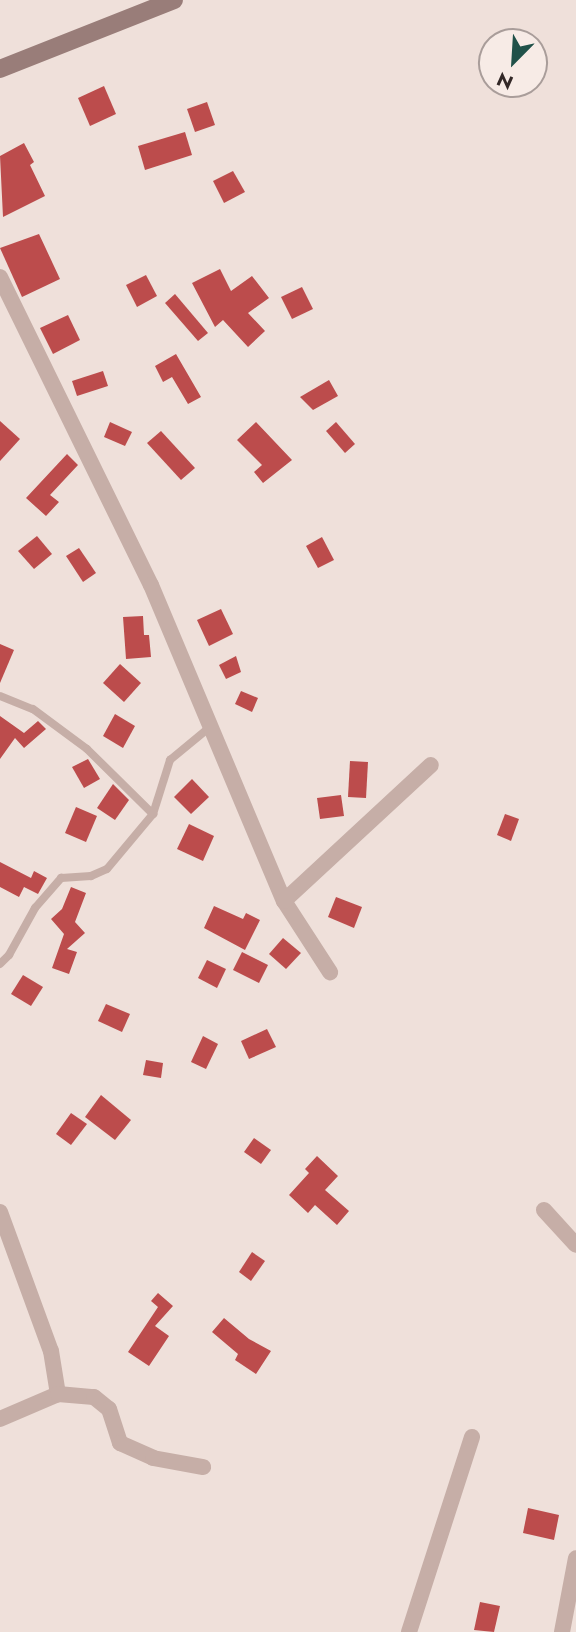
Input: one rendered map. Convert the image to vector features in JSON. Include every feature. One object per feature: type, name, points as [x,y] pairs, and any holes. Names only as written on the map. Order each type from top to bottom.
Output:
[{"type":"main road","points":[[0,69],[174,0]]},
{"type":"street","points":[[0,277],[151,585],[284,901],[330,972]]},
{"type":"street","points":[[284,901],[431,765]]},
{"type":"street","points":[[544,1210],[576,1245]]},
{"type":"street","points":[[0,1212],[5,1242],[51,1351],[58,1394]]},
{"type":"street","points":[[0,1419],[58,1394],[94,1397],[109,1409],[120,1443],[153,1458],[203,1467]]},
{"type":"street","points":[[409,1632],[472,1437]]},
{"type":"street","points":[[562,1632],[576,1558]]},
{"type":"lane","points":[[0,696],[33,709],[87,749],[153,814]]},
{"type":"lane","points":[[0,964],[9,955],[35,908],[61,878],[90,876],[107,869],[153,814],[170,760],[210,727]]},
{"type":"building","points":[[104,86],[116,114],[90,126],[78,98]]},
{"type":"building","points":[[207,102],[215,125],[195,132],[187,109]]},
{"type":"building","points":[[185,132],[192,155],[145,170],[138,146]]},
{"type":"building","points":[[24,143],[34,162],[30,165],[45,196],[3,217],[0,156]]},
{"type":"building","points":[[233,171],[245,192],[224,203],[213,181]]},
{"type":"building","points":[[39,234],[60,279],[22,297],[0,248]]},
{"type":"building","points":[[220,269],[231,291],[252,276],[269,298],[248,313],[265,331],[248,347],[223,320],[215,327],[192,283]]},
{"type":"building","points":[[146,275],[157,296],[137,307],[126,285]]},
{"type":"building","points":[[302,287],[313,309],[292,319],[281,297]]},
{"type":"building","points":[[175,294],[208,333],[198,341],[165,303]]},
{"type":"building","points":[[68,315],[80,340],[53,354],[40,328]]},
{"type":"building","points":[[176,354],[201,397],[188,404],[172,377],[163,382],[155,366]]},
{"type":"building","points":[[103,371],[108,386],[77,396],[72,381]]},
{"type":"building","points":[[329,380],[338,396],[313,410],[300,397]]},
{"type":"building","points":[[0,421],[20,439],[0,461]]},
{"type":"building","points":[[110,422],[132,432],[125,446],[104,437]]},
{"type":"building","points":[[256,422],[292,460],[263,483],[254,472],[262,465],[237,440]]},
{"type":"building","points":[[336,422],[355,444],[345,453],[326,431]]},
{"type":"building","points":[[161,431],[195,468],[181,480],[147,443]]},
{"type":"building","points":[[67,454],[78,465],[50,495],[59,502],[46,516],[26,498]]},
{"type":"building","points":[[37,536],[52,554],[34,569],[18,551]]},
{"type":"building","points":[[322,537],[334,560],[318,568],[306,546]]},
{"type":"building","points":[[79,548],[96,573],[83,582],[66,556]]},
{"type":"building","points":[[221,609],[233,634],[209,646],[197,620]]},
{"type":"building","points":[[143,616],[144,635],[149,635],[151,657],[126,659],[123,617]]},
{"type":"building","points":[[0,644],[14,650],[0,683]]},
{"type":"building","points":[[236,656],[241,672],[226,679],[219,665]]},
{"type":"building","points":[[120,664],[141,683],[124,702],[103,683]]},
{"type":"building","points":[[241,691],[258,698],[252,712],[235,704]]},
{"type":"building","points":[[115,714],[135,726],[123,748],[103,736]]},
{"type":"building","points":[[0,716],[24,733],[38,721],[46,729],[24,748],[15,738],[0,759]]},
{"type":"building","points":[[88,759],[100,779],[84,788],[72,767]]},
{"type":"building","points":[[350,761],[368,762],[366,798],[348,797]]},
{"type":"building","points":[[192,779],[209,797],[191,814],[174,797]]},
{"type":"building","points":[[113,784],[129,800],[115,820],[97,808]]},
{"type":"building","points":[[341,795],[344,816],[320,819],[317,798]]},
{"type":"building","points":[[76,807],[97,816],[86,842],[65,833]]},
{"type":"building","points":[[505,814],[519,819],[511,841],[497,835]]},
{"type":"building","points":[[189,824],[214,836],[203,861],[177,849]]},
{"type":"building","points":[[0,862],[31,878],[34,871],[47,878],[38,894],[24,887],[19,897],[0,887]]},
{"type":"building","points":[[71,887],[86,893],[75,922],[85,933],[67,949],[77,952],[69,974],[52,968],[64,934],[51,919],[62,909]]},
{"type":"building","points":[[336,897],[362,907],[354,928],[328,917]]},
{"type":"building","points":[[214,906],[243,919],[246,913],[260,920],[245,950],[204,928]]},
{"type":"building","points":[[283,938],[301,953],[286,969],[269,954]]},
{"type":"building","points":[[242,952],[268,965],[259,983],[233,970]]},
{"type":"building","points":[[207,960],[226,969],[217,988],[198,978]]},
{"type":"building","points":[[23,975],[43,987],[31,1006],[11,994]]},
{"type":"building","points":[[106,1004],[130,1014],[122,1032],[98,1021]]},
{"type":"building","points":[[267,1029],[276,1047],[249,1059],[241,1041]]},
{"type":"building","points":[[203,1036],[218,1044],[206,1069],[191,1062]]},
{"type":"building","points":[[146,1060],[163,1063],[161,1078],[143,1075]]},
{"type":"building","points":[[101,1095],[131,1120],[115,1140],[85,1117]]},
{"type":"building","points":[[71,1113],[87,1124],[71,1145],[56,1134]]},
{"type":"building","points":[[254,1138],[271,1150],[261,1164],[244,1152]]},
{"type":"building","points":[[317,1156],[338,1176],[325,1190],[349,1211],[337,1225],[315,1205],[308,1213],[289,1195],[309,1173],[305,1169]]},
{"type":"building","points":[[252,1252],[265,1261],[251,1281],[239,1272]]},
{"type":"building","points":[[158,1293],[173,1306],[155,1326],[169,1336],[149,1366],[128,1352],[158,1307],[151,1301]]},
{"type":"building","points":[[224,1318],[249,1339],[271,1351],[256,1374],[235,1360],[238,1354],[212,1332]]},
{"type":"building","points":[[528,1508],[559,1515],[554,1540],[523,1533]]},
{"type":"building","points":[[480,1602],[500,1606],[494,1632],[474,1630]]}]
